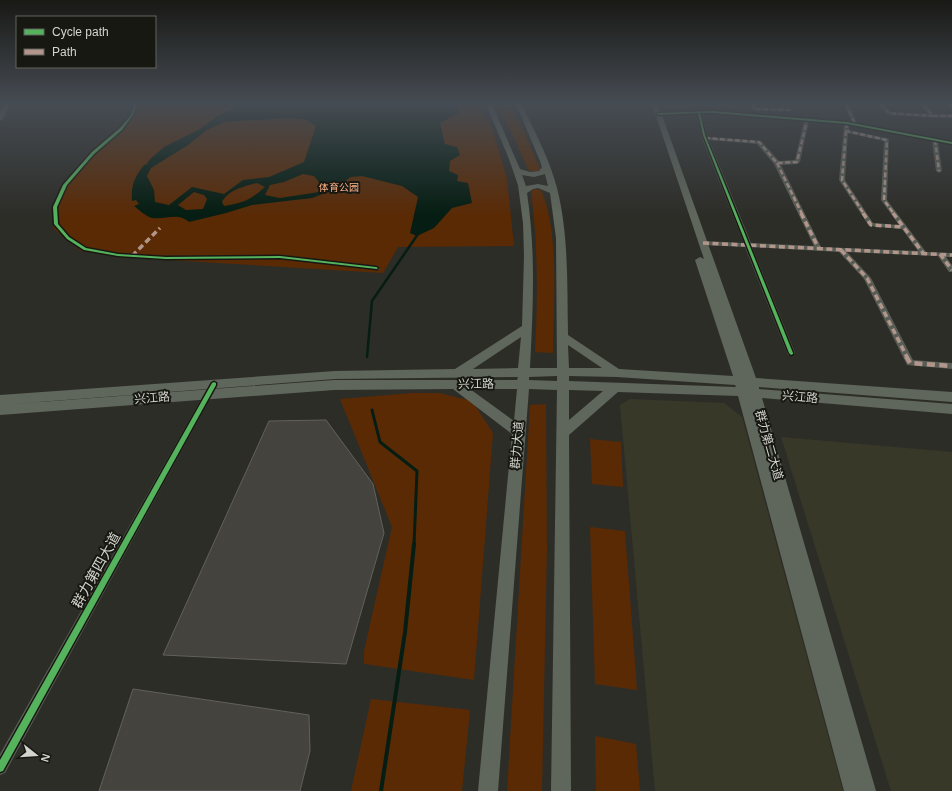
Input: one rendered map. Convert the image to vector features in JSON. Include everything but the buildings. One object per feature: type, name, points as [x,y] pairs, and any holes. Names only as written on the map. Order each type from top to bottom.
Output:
[{"type":"main road","name":"群力大道","points":[[488,791],[523,378],[528,297],[529,256],[523,192],[517,170],[505,141]]},
{"type":"main road","points":[[535,141],[546,166],[554,192],[561,238],[561,791]]},
{"type":"main road","name":"群力第二大道","points":[[666,141],[747,387],[854,791]]},
{"type":"main road","name":"群力第二大道","points":[[667,141],[703,243],[866,791]]},
{"type":"main road","points":[[517,170],[524,173],[538,174],[544,172],[546,166]]},
{"type":"main road","points":[[523,192],[527,188],[538,186],[546,187],[554,192]]},
{"type":"main road","points":[[518,431],[457,379],[526,328]]},
{"type":"main road","points":[[562,336],[617,373]]},
{"type":"main road","name":"兴江路","points":[[562,379],[617,373],[952,409]]},
{"type":"main road","name":"兴江路","points":[[0,400],[211,389],[335,380],[523,378],[562,379],[616,387],[747,387],[952,397]]},
{"type":"main road","points":[[562,433],[616,387]]},
{"type":"main road","name":"兴江路","points":[[0,410],[211,389]]},
{"type":"street","points":[[107,141],[93,153],[65,185],[55,207],[56,224],[68,238],[85,248],[118,256],[166,258],[280,257],[376,268]]},
{"type":"street","points":[[706,141],[791,353]]},
{"type":"street","points":[[744,141],[759,142],[776,163],[819,249]]},
{"type":"street","points":[[776,163],[797,162],[802,141]]},
{"type":"street","points":[[845,141],[842,180],[871,225],[904,227]]},
{"type":"street","points":[[887,141],[884,200],[923,253]]},
{"type":"street","points":[[935,141],[939,171]]},
{"type":"street","points":[[940,141],[952,143]]},
{"type":"street","points":[[703,243],[952,255]]},
{"type":"street","points":[[841,250],[867,278],[910,363],[952,366]]},
{"type":"street","points":[[940,254],[952,270]]},
{"type":"street","name":"群力第四大道","points":[[0,768],[211,389]]},
{"type":"shaded area","points":[[176,141],[193,141],[151,168],[147,176],[154,190],[155,202],[169,205],[192,187],[224,194],[243,180],[269,177],[304,162],[311,141],[444,141],[445,144],[457,147],[460,155],[450,161],[449,171],[458,175],[457,181],[468,183],[472,203],[452,208],[434,228],[417,236],[410,233],[418,197],[402,186],[362,176],[351,177],[331,191],[312,198],[252,205],[189,222],[180,217],[152,218],[145,215],[134,206],[139,204],[136,200],[132,201],[132,190],[136,178],[144,165],[147,164],[149,160],[164,147]],"holes":[[[303,174],[314,176],[322,186],[319,192],[280,198],[265,195],[270,185],[284,182]],[[257,183],[265,187],[246,200],[237,204],[224,206],[222,202],[228,194],[242,187]],[[194,192],[204,195],[207,199],[203,209],[186,210],[178,205]]]},
{"type":"shaded area","points":[[630,399],[724,403],[742,417],[843,791],[655,791],[620,405]]},
{"type":"shaded area","points":[[781,437],[952,452],[952,791],[891,791]]},
{"type":"green space","name":"体育公园","points":[[106,141],[496,141],[507,179],[514,246],[398,247],[383,273],[117,257],[81,251],[54,229],[52,210],[65,186],[94,150]]},
{"type":"green space","points":[[515,141],[528,141],[540,169],[539,171],[529,171]]},
{"type":"green space","points":[[532,190],[541,190],[547,207],[551,227],[554,270],[553,353],[535,352],[537,272],[531,192]]},
{"type":"green space","points":[[412,393],[439,393],[472,401],[493,433],[474,680],[364,664],[364,651],[392,527],[340,399]]},
{"type":"green space","points":[[546,404],[547,547],[542,791],[507,791],[530,405]]},
{"type":"green space","points":[[590,439],[621,442],[623,487],[592,484]]},
{"type":"green space","points":[[590,527],[625,531],[637,690],[595,684]]},
{"type":"green space","points":[[371,699],[470,710],[462,791],[351,791]]},
{"type":"green space","points":[[595,736],[636,744],[640,791],[596,791]]},
{"type":"waterway","points":[[367,357],[372,301],[418,234]]},
{"type":"waterway","points":[[372,410],[380,442],[417,471],[414,545]]},
{"type":"waterway","points":[[381,791],[405,632],[414,544]]},
{"type":"marked path","points":[[744,141],[759,142],[777,163],[797,162],[802,141]]},
{"type":"marked path","points":[[845,141],[842,180],[871,225],[904,227]]},
{"type":"marked path","points":[[887,141],[884,200],[923,253]]},
{"type":"marked path","points":[[935,141],[939,171]]},
{"type":"marked path","points":[[777,163],[819,249]]},
{"type":"marked path","points":[[132,256],[160,228]]},
{"type":"marked path","points":[[703,243],[952,255]]},
{"type":"marked path","points":[[841,250],[867,278],[910,363],[952,366]]},
{"type":"marked path","points":[[940,254],[952,270]]},
{"type":"cycle path","points":[[107,141],[93,153],[65,185],[55,207],[56,224],[68,238],[85,249],[118,255],[166,258],[280,257],[376,268]]},
{"type":"cycle path","points":[[706,141],[791,353]]},
{"type":"cycle path","points":[[941,141],[952,143]]},
{"type":"cycle path","points":[[0,768],[214,384]]}]
